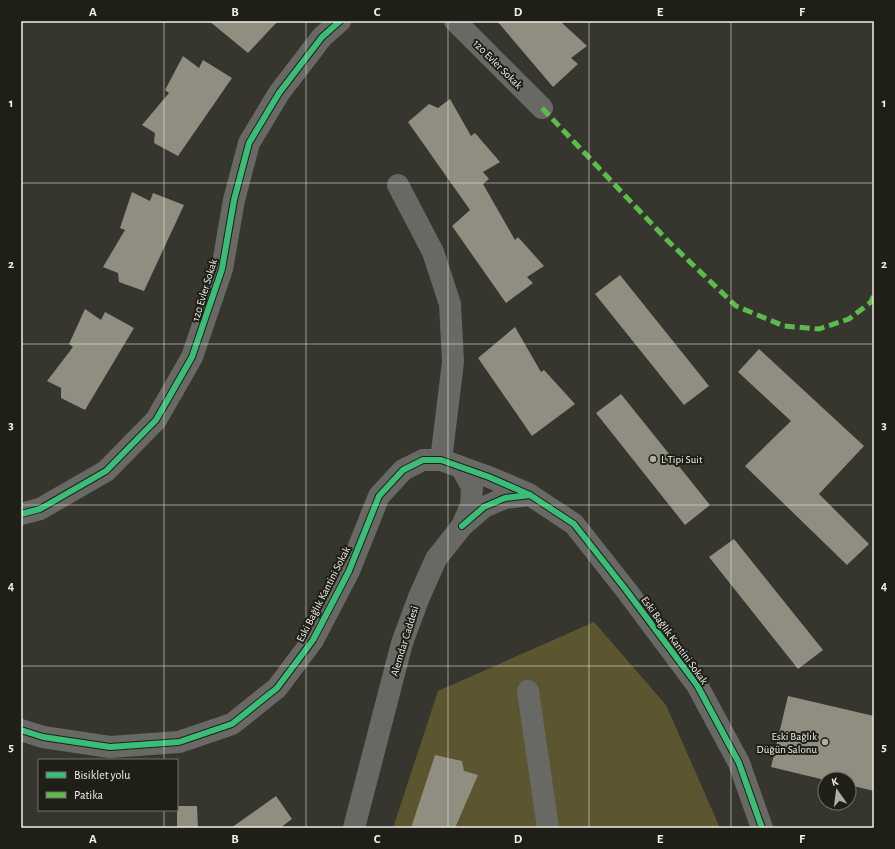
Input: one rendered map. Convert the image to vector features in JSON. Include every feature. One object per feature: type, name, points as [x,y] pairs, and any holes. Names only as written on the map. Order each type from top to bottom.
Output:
[{"type":"street","name":"120 Evler Sokak","points":[[21,514],[40,509],[106,471],[156,420],[192,357],[222,269],[234,200],[249,143],[279,93],[322,37],[340,21]]},
{"type":"street","name":"120 Evler Sokak","points":[[455,21],[542,108]]},
{"type":"street","points":[[398,185],[432,252],[450,304],[454,362],[441,460]]},
{"type":"street","name":"Eski Bağlık Kantini Sokak","points":[[21,730],[43,737],[110,747],[179,742],[232,724],[277,688],[313,640],[349,571],[379,496],[403,470],[423,460],[441,460],[489,477],[530,494],[574,524],[626,590],[697,685],[739,763],[762,828]]},
{"type":"street","name":"Alemdar Caddesi","points":[[354,828],[402,643],[419,597],[436,560],[462,526],[471,505],[472,487],[461,467]]},
{"type":"street","points":[[462,526],[484,507],[505,498],[530,494]]},
{"type":"street","points":[[528,691],[548,828]]},
{"type":"shaded area","points":[[594,622],[666,705],[720,828],[393,828],[438,691]]},
{"type":"building","points":[[209,21],[278,21],[248,53]]},
{"type":"building","points":[[497,21],[560,21],[587,46],[571,58],[578,64],[553,87]]},
{"type":"building","points":[[183,56],[199,68],[203,60],[232,78],[178,156],[154,143],[155,133],[142,125],[169,93],[165,90]]},
{"type":"building","points":[[450,99],[471,136],[475,133],[500,162],[483,172],[489,179],[483,184],[515,240],[518,237],[544,266],[527,277],[533,283],[506,303],[452,226],[470,210],[408,122],[429,104],[438,108]]},
{"type":"building","points":[[132,192],[150,201],[153,193],[184,205],[144,291],[119,282],[118,273],[103,267],[125,230],[120,228]]},
{"type":"building","points":[[620,275],[709,386],[684,405],[595,294]]},
{"type":"building","points":[[85,309],[101,320],[105,312],[134,328],[85,410],[61,398],[61,388],[47,381],[73,347],[69,344]]},
{"type":"building","points":[[515,327],[541,372],[544,370],[575,404],[532,436],[478,358]]},
{"type":"building","points":[[759,349],[864,446],[819,494],[869,544],[847,565],[745,466],[791,421],[738,372]]},
{"type":"building","name":"L Tipi Suit","points":[[621,394],[710,505],[685,525],[596,413]]},
{"type":"building","points":[[734,539],[823,650],[798,669],[709,557]]},
{"type":"building","name":"Eski Bağlık Düğün Salonu","points":[[788,696],[874,716],[874,791],[857,787],[857,771],[817,771],[817,778],[771,767]]},
{"type":"building","points":[[435,755],[462,761],[464,771],[478,775],[455,828],[411,828]]},
{"type":"building","points":[[276,796],[292,819],[280,828],[231,828]]},
{"type":"building","points":[[178,806],[197,806],[198,828],[177,828]]},
{"type":"marked path","points":[[542,108],[669,242],[736,306],[784,326],[819,329],[849,319],[871,302],[874,295]]},
{"type":"cycle path","points":[[21,514],[40,509],[106,471],[156,420],[192,357],[222,269],[234,200],[249,143],[279,93],[322,37],[340,21]]},
{"type":"cycle path","points":[[21,730],[43,737],[110,747],[179,742],[232,724],[277,688],[313,640],[349,571],[379,496],[403,470],[423,460],[441,460],[489,477],[530,495]]},
{"type":"cycle path","points":[[462,526],[484,507],[505,498],[530,495],[574,524],[626,590],[697,685],[739,763],[762,828]]},
{"type":"place","name":"L Tipi Suit","points":[[653,459]]},
{"type":"place","name":"Eski Bağlık Düğün Salonu","points":[[825,742]]}]
